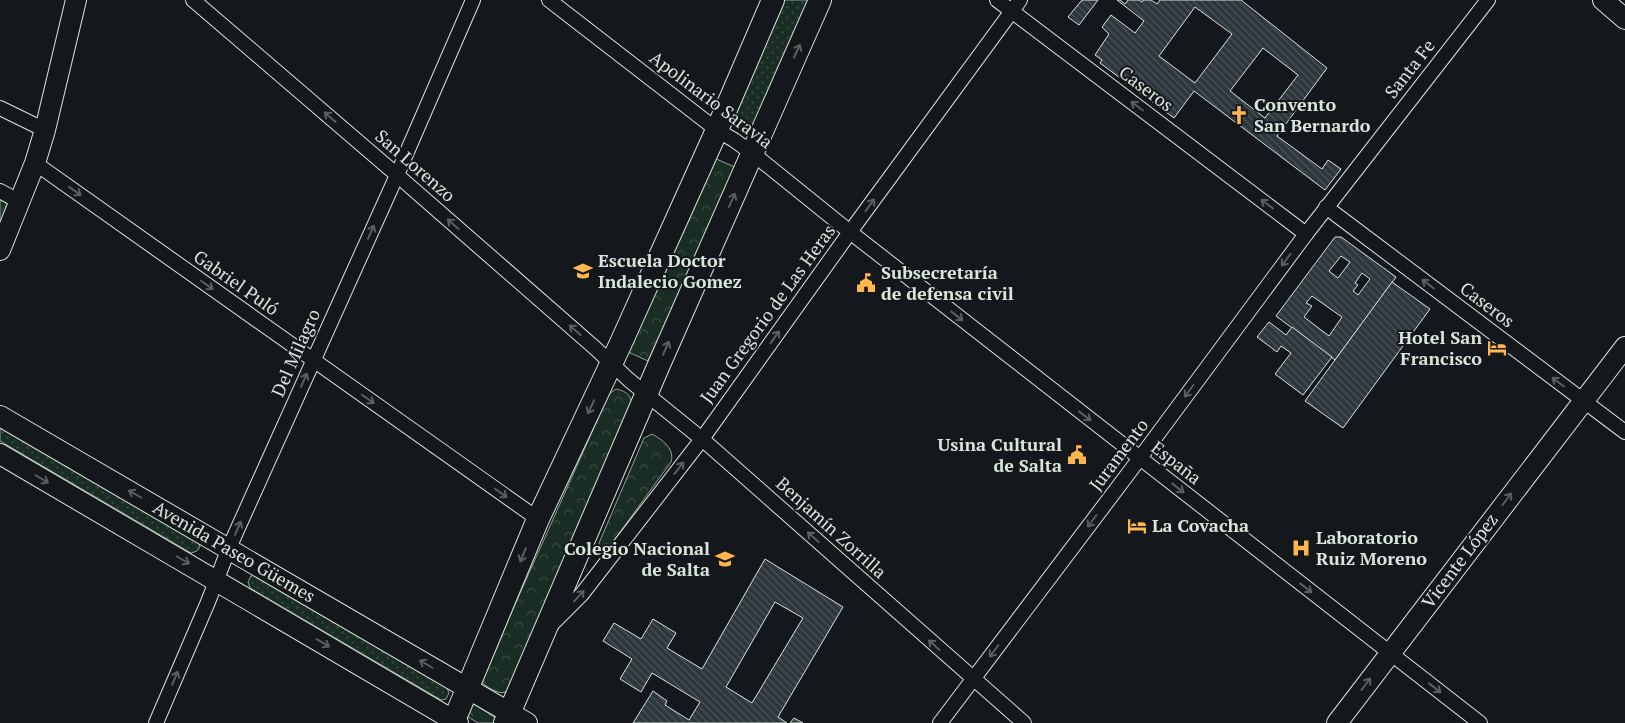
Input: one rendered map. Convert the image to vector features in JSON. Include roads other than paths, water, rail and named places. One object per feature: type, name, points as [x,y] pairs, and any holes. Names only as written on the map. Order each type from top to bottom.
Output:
[{"type":"main road","points":[[455,722],[538,519],[717,130],[773,0]]},
{"type":"main road","points":[[514,720],[545,631],[647,393],[820,0]]},
{"type":"street","name":"San Lorenzo","points":[[193,0],[397,175],[611,363]]},
{"type":"street","name":"Del Milagro","points":[[156,723],[229,548],[397,175],[472,0]]},
{"type":"street","name":"Apolinario Saravia","points":[[549,0],[717,130],[734,140],[850,232]]},
{"type":"street","name":"Caseros","points":[[997,0],[1016,5],[1306,234]]},
{"type":"street","name":"Santa Fe","points":[[1326,207],[1488,0]]},
{"type":"street","points":[[1604,0],[1625,19]]},
{"type":"street","points":[[0,250],[35,163],[45,130],[72,2]]},
{"type":"street","name":"Juan Gregorio de Las Heras","points":[[545,631],[582,594],[702,439],[1016,5]]},
{"type":"street","points":[[0,108],[45,130]]},
{"type":"street","name":"Gabriel Puló","points":[[35,163],[538,519]]},
{"type":"street","points":[[0,192],[20,202]]},
{"type":"street","name":"Caseros","points":[[1326,207],[1625,432]]},
{"type":"street","name":"Juramento","points":[[940,723],[1326,207]]},
{"type":"street","name":"España","points":[[850,232],[1480,723]]},
{"type":"street","name":"Vicente López","points":[[1337,723],[1625,347]]},
{"type":"street","name":"Benjamín Zorrilla","points":[[611,363],[629,380],[702,439],[1024,723]]},
{"type":"street","name":"Avenida Paseo Güemes","points":[[0,416],[468,689],[514,720]]},
{"type":"street","name":"Avenida Paseo Güemes","points":[[0,454],[455,722]]},
{"type":"place","name":"Convento San Bernardo","points":[[1239,115]]},
{"type":"place","name":"Escuela Doctor Indalecio Gomez","points":[[583,271]]},
{"type":"place","name":"Subsecretaría de defensa civil","points":[[866,283]]},
{"type":"place","name":"Hotel San Francisco","points":[[1497,348]]},
{"type":"place","name":"Usina Cultural de Salta","points":[[1077,455]]},
{"type":"place","name":"La Covacha","points":[[1137,526]]},
{"type":"place","name":"Laboratorio Ruiz Moreno","points":[[1301,548]]},
{"type":"place","name":"Colegio Nacional de Salta","points":[[725,559]]}]
